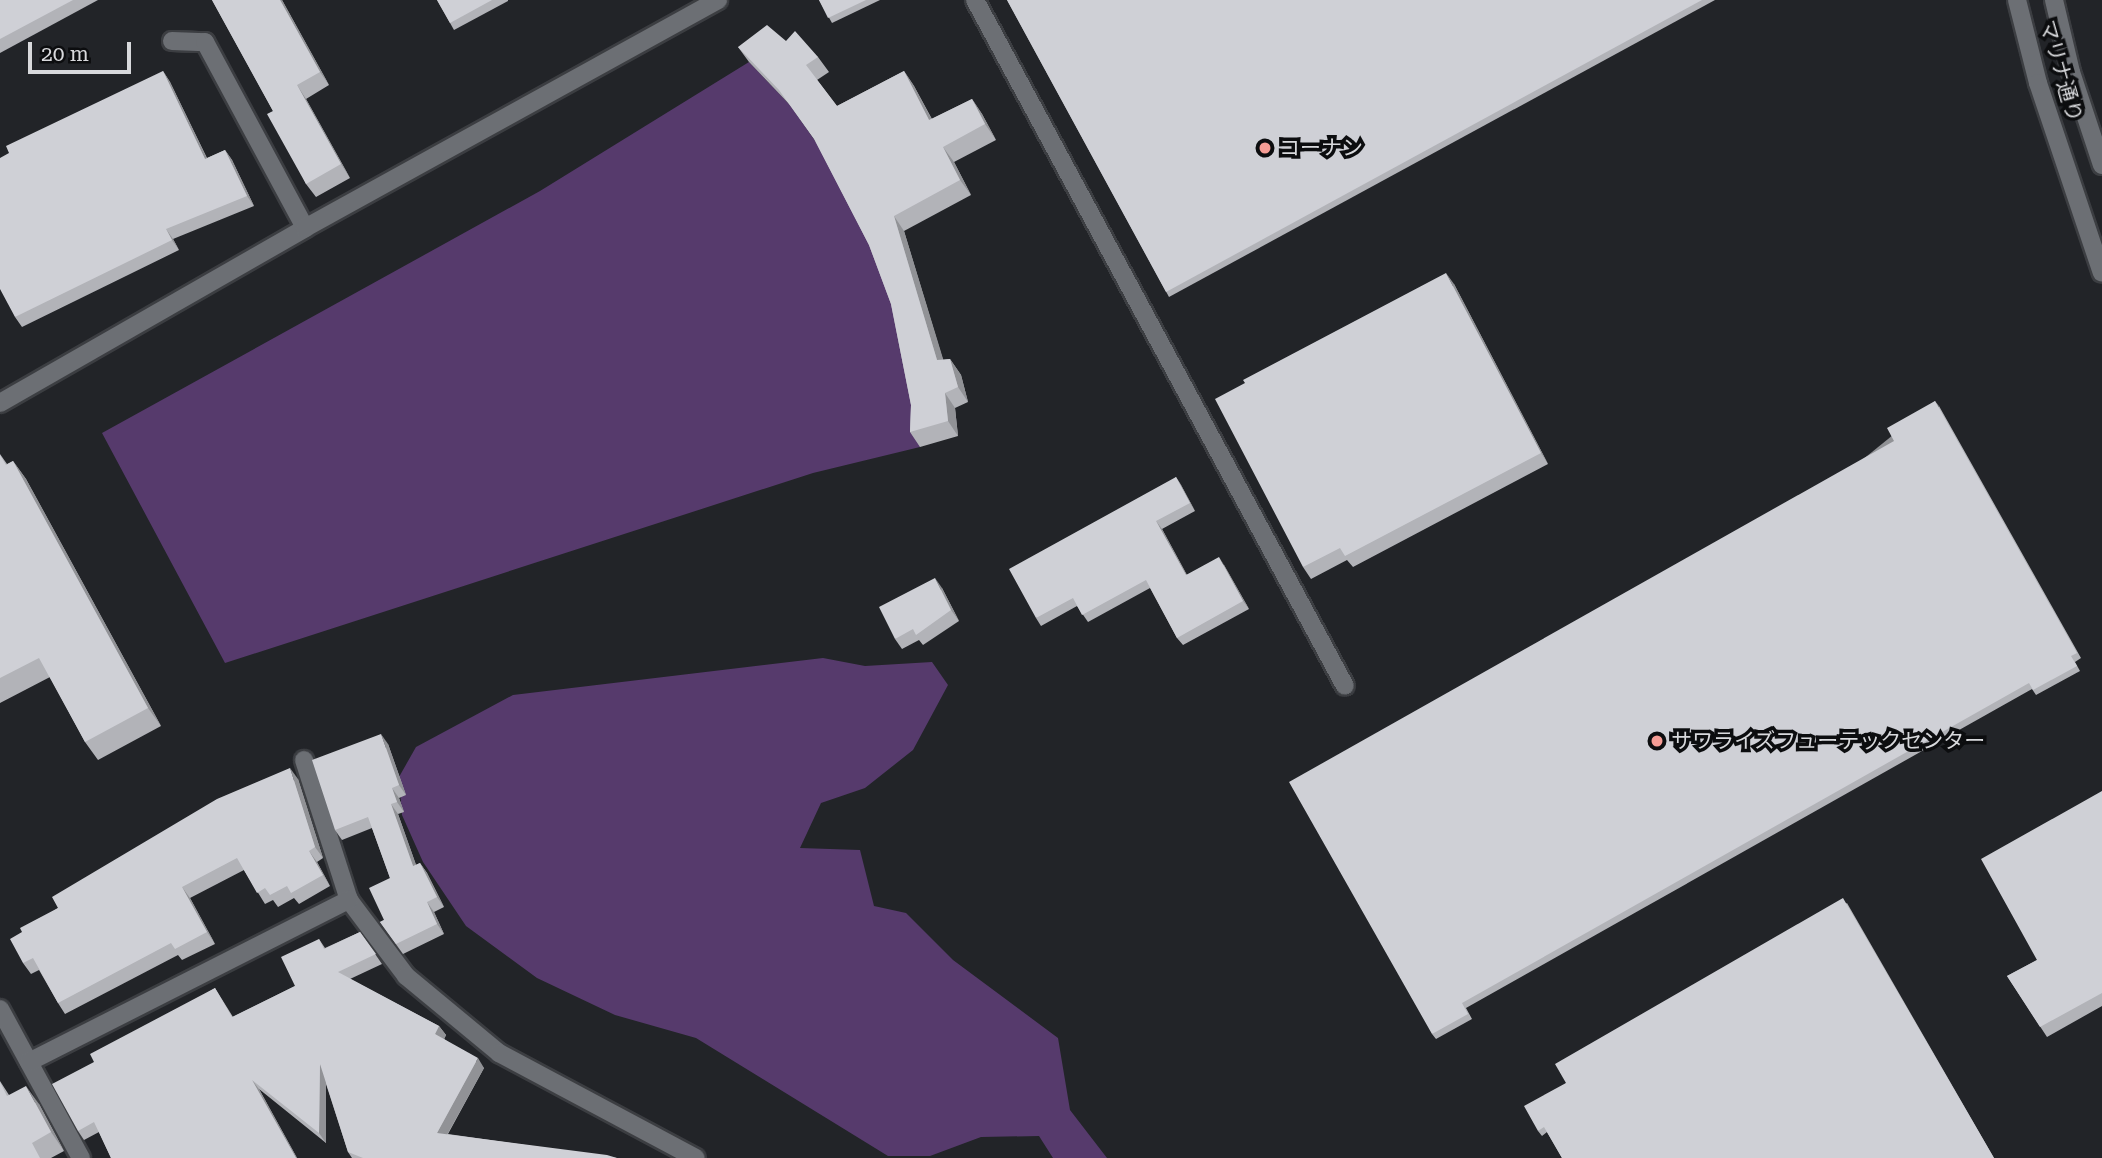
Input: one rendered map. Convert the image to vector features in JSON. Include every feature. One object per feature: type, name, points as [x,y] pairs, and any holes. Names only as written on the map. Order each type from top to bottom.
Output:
[{"type":"street","points":[[0,403],[305,228],[718,0]]},
{"type":"street","points":[[975,0],[1345,686]]},
{"type":"street","name":"マリナ通り","points":[[2017,0],[2038,83],[2102,273]]},
{"type":"street","name":"マリナ通り","points":[[2054,0],[2071,72],[2102,165]]},
{"type":"street","points":[[172,41],[205,42],[305,228]]},
{"type":"street","points":[[304,761],[349,900],[406,976],[499,1053],[696,1158]]},
{"type":"street","points":[[29,1062],[349,900]]},
{"type":"street","points":[[0,1009],[82,1158]]},
{"type":"shaded area","points":[[749,62],[790,105],[825,155],[856,211],[901,319],[921,420],[920,447],[813,473],[225,663],[102,433],[540,191]]},
{"type":"shaded area","points":[[823,658],[865,666],[932,662],[948,685],[913,750],[865,788],[821,803],[800,848],[860,850],[874,906],[906,913],[953,960],[1058,1038],[1070,1110],[1107,1158],[1053,1158],[1039,1136],[981,1137],[930,1156],[888,1156],[696,1038],[615,1015],[537,978],[466,926],[423,862],[402,815],[399,777],[416,747],[513,695]]},
{"type":"building","points":[[0,0],[73,0],[0,39]]},
{"type":"building","points":[[212,0],[280,0],[320,72],[297,85],[341,164],[306,184],[267,114],[273,111]]},
{"type":"building","points":[[437,0],[492,0],[450,23]]},
{"type":"building","points":[[819,0],[866,0],[828,18]]},
{"type":"building","name":"コーナン","points":[[1007,0],[1702,0],[1166,292]]},
{"type":"building","points":[[767,25],[786,41],[795,31],[818,57],[806,65],[837,106],[904,71],[929,120],[972,99],[985,124],[943,147],[960,180],[894,216],[937,360],[950,359],[958,387],[945,393],[948,421],[910,432],[911,405],[891,304],[869,245],[814,139],[779,90],[738,47]]},
{"type":"building","points":[[163,71],[205,159],[225,150],[247,196],[166,229],[172,240],[15,317],[0,289],[0,158],[9,153],[6,146]]},
{"type":"building","points":[[1446,273],[1541,453],[1345,556],[1340,548],[1303,567],[1215,399],[1245,383],[1243,380]]},
{"type":"building","name":"サワライズフューテックセンター","points":[[1935,401],[2077,653],[2071,656],[2077,666],[2033,690],[2029,683],[1462,1003],[1468,1014],[1432,1034],[1289,782],[1894,441],[1887,428]]},
{"type":"building","points":[[0,455],[6,465],[13,461],[148,708],[85,742],[39,658],[0,678]]},
{"type":"building","points":[[1176,477],[1190,503],[1156,521],[1186,575],[1219,557],[1243,601],[1177,638],[1146,580],[1082,615],[1073,598],[1036,618],[1009,569]]},
{"type":"building","points":[[935,578],[951,610],[916,635],[913,629],[895,639],[879,607]]},
{"type":"building","points":[[381,734],[399,785],[392,788],[397,802],[391,804],[413,866],[420,863],[437,897],[427,902],[437,924],[396,944],[380,922],[384,920],[369,888],[390,878],[368,817],[335,830],[312,760]]},
{"type":"building","points":[[290,768],[315,847],[309,851],[323,875],[291,893],[287,886],[270,895],[265,888],[257,893],[237,858],[182,887],[207,932],[175,949],[171,943],[58,1003],[33,958],[23,963],[10,939],[22,932],[20,928],[58,908],[52,897],[217,799]]},
{"type":"building","points":[[2102,791],[2102,993],[2040,1027],[2007,976],[2037,960],[1981,859]]},
{"type":"building","points":[[1843,898],[1994,1158],[1562,1158],[1544,1127],[1538,1131],[1524,1106],[1566,1083],[1555,1064]]},
{"type":"building","points":[[360,932],[376,954],[338,972],[439,1026],[435,1034],[478,1058],[437,1133],[617,1158],[363,1158],[348,1152],[320,1064],[319,1133],[252,1080],[296,1158],[111,1158],[94,1122],[78,1131],[52,1084],[94,1062],[90,1054],[215,988],[232,1017],[295,986],[281,957],[319,939],[324,949]]},
{"type":"building","points":[[0,1082],[7,1096],[26,1086],[51,1132],[32,1143],[40,1158],[0,1158]]},
{"type":"place","name":"コーナン","points":[[1265,148]]},
{"type":"place","name":"サワライズフューテックセンター","points":[[1657,741]]}]
